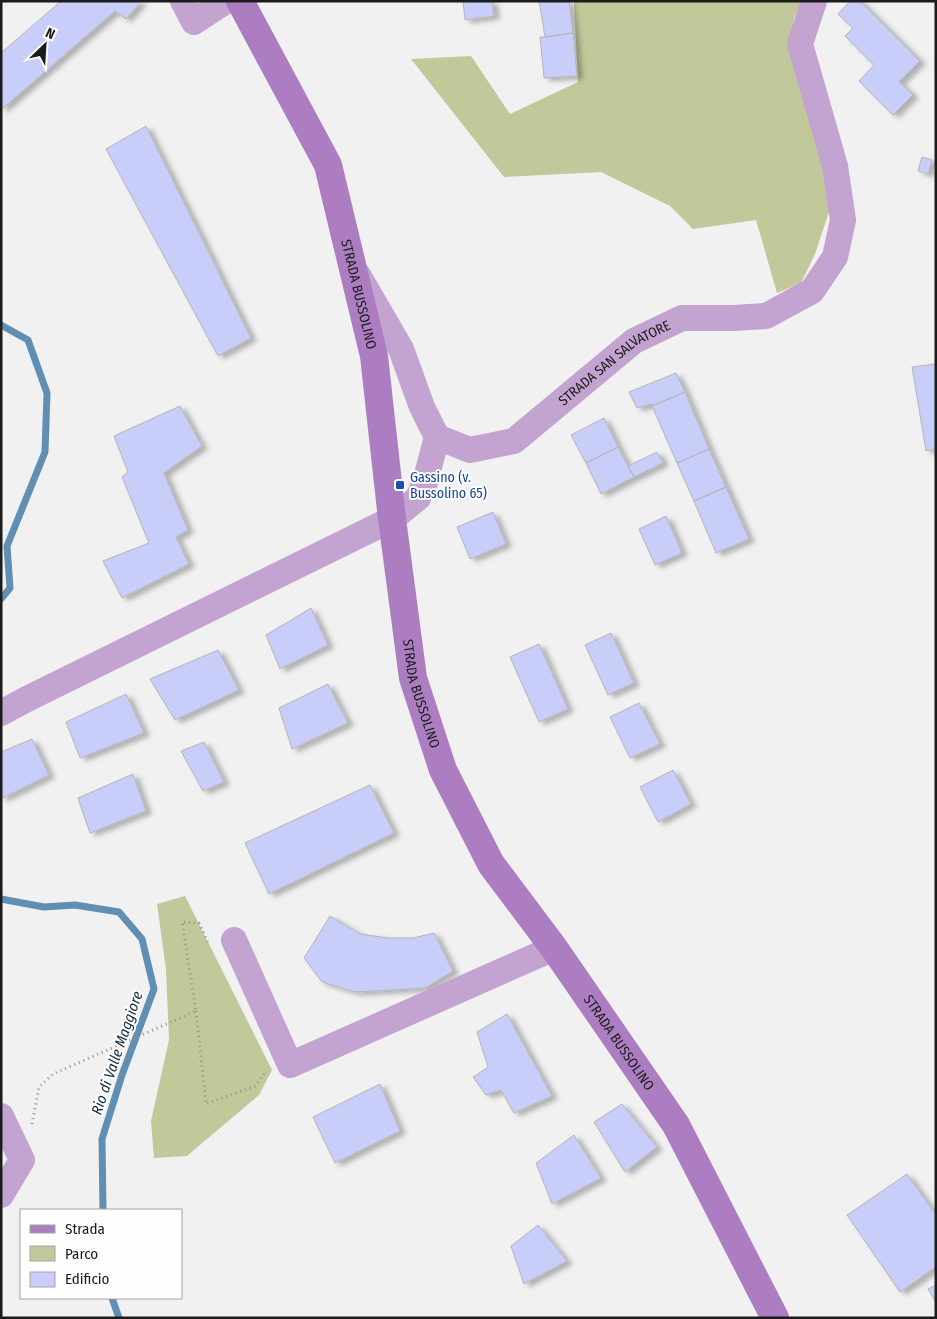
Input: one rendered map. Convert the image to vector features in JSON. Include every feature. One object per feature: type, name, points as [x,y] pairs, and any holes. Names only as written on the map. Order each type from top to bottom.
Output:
[{"type":"street","points":[[183,1],[194,22],[226,1]]},
{"type":"street","name":"STRADA BUSSOLINO","points":[[240,1],[328,164],[374,356],[412,678],[443,770],[491,864],[554,948],[676,1125],[775,1318]]},
{"type":"street","name":"STRADA SAN SALVATORE","points":[[437,437],[470,450],[514,441],[634,341],[682,318],[766,316],[812,291],[835,257],[843,220],[835,166],[800,44],[814,1]]},
{"type":"street","points":[[1,713],[392,519],[418,498],[425,482],[437,437],[422,407],[401,349],[351,261]]},
{"type":"street","points":[[223,945],[290,1065],[554,948]]},
{"type":"street","points":[[1,1116],[22,1160],[1,1195]]},
{"type":"path","points":[[223,945],[199,923],[182,922],[196,1011],[206,1104],[255,1086],[265,1073],[264,1064]]},
{"type":"path","points":[[31,1133],[39,1087],[53,1074],[196,1011]]},
{"type":"green space","points":[[574,1],[802,1],[794,18],[790,47],[827,178],[829,212],[815,254],[801,283],[777,293],[756,220],[693,229],[670,206],[601,172],[504,177],[411,59],[471,56],[510,114],[578,82]]},
{"type":"green space","points":[[185,896],[272,1070],[259,1095],[187,1156],[154,1158],[151,1121],[169,1040],[166,969],[157,904]]},
{"type":"building","points":[[61,1],[142,1],[126,19],[115,11],[1,110],[1,53]]},
{"type":"building","points":[[463,1],[492,1],[494,16],[465,20]]},
{"type":"building","points":[[539,1],[569,1],[573,33],[545,37]]},
{"type":"building","points":[[850,1],[860,1],[920,61],[899,82],[913,95],[893,115],[859,81],[874,65],[845,36],[853,28],[838,14]]},
{"type":"building","points":[[573,33],[577,76],[544,78],[540,37]]},
{"type":"building","points":[[146,126],[251,338],[218,356],[106,149]]},
{"type":"building","points":[[922,157],[932,160],[928,174],[918,171]]},
{"type":"building","points":[[936,364],[936,449],[926,451],[912,367]]},
{"type":"building","points":[[676,373],[685,392],[652,406],[652,404],[637,408],[629,392]]},
{"type":"building","points":[[685,392],[709,449],[677,463],[652,406]]},
{"type":"building","points":[[180,406],[202,446],[164,473],[188,530],[176,537],[189,564],[122,598],[103,561],[149,543],[122,477],[128,472],[114,436]]},
{"type":"building","points":[[604,418],[618,447],[586,463],[571,435]]},
{"type":"building","points":[[618,447],[634,477],[601,494],[586,463]]},
{"type":"building","points":[[709,449],[726,487],[694,501],[677,463]]},
{"type":"building","points":[[657,452],[663,463],[634,477],[628,466]]},
{"type":"building","points":[[726,487],[749,539],[716,553],[694,501]]},
{"type":"building","points":[[493,512],[506,544],[470,559],[457,527]]},
{"type":"building","points":[[666,516],[682,553],[655,565],[639,529]]},
{"type":"building","points":[[311,608],[328,645],[280,669],[266,635]]},
{"type":"building","points":[[611,633],[634,683],[608,695],[585,645]]},
{"type":"building","points":[[539,644],[568,709],[539,722],[510,657]]},
{"type":"building","points":[[218,650],[239,690],[175,720],[150,679]]},
{"type":"building","points":[[328,684],[348,723],[292,749],[279,708]]},
{"type":"building","points":[[126,694],[144,733],[80,758],[66,722]]},
{"type":"building","points":[[639,703],[660,744],[630,758],[610,717]]},
{"type":"building","points":[[32,739],[49,775],[1,799],[1,752]]},
{"type":"building","points":[[204,742],[224,782],[203,791],[181,751]]},
{"type":"building","points":[[673,770],[691,804],[658,822],[640,787]]},
{"type":"building","points":[[133,774],[146,811],[90,833],[78,798]]},
{"type":"building","points":[[370,785],[394,833],[269,894],[245,843]]},
{"type":"building","points":[[330,916],[360,934],[388,938],[413,938],[434,933],[453,971],[425,988],[355,992],[322,982],[304,958]]},
{"type":"building","points":[[507,1014],[552,1096],[514,1113],[501,1090],[486,1095],[473,1077],[488,1067],[477,1032]]},
{"type":"building","points":[[380,1084],[400,1131],[335,1163],[313,1117]]},
{"type":"building","points":[[622,1104],[657,1147],[625,1172],[594,1122]]},
{"type":"building","points":[[574,1135],[601,1178],[552,1204],[536,1163]]},
{"type":"building","points":[[907,1174],[936,1215],[936,1267],[900,1292],[847,1215]]},
{"type":"building","points":[[538,1225],[567,1261],[524,1284],[511,1246]]},
{"type":"building","points":[[936,1285],[936,1300],[935,1301],[928,1289]]},
{"type":"waterway","name":"Rio di Valle Maggiore","points":[[1,325],[28,340],[47,393],[45,452],[7,546],[10,588],[1,599]]},
{"type":"waterway","name":"Rio di Valle Maggiore","points":[[1,899],[44,907],[75,905],[119,912],[142,939],[154,989],[122,1075],[102,1139],[103,1209]]},
{"type":"waterway","name":"Rio di Valle Maggiore","points":[[112,1299],[119,1318]]},
{"type":"place","name":"Gassino (v. Bussolino 65)","points":[[400,485]]}]
